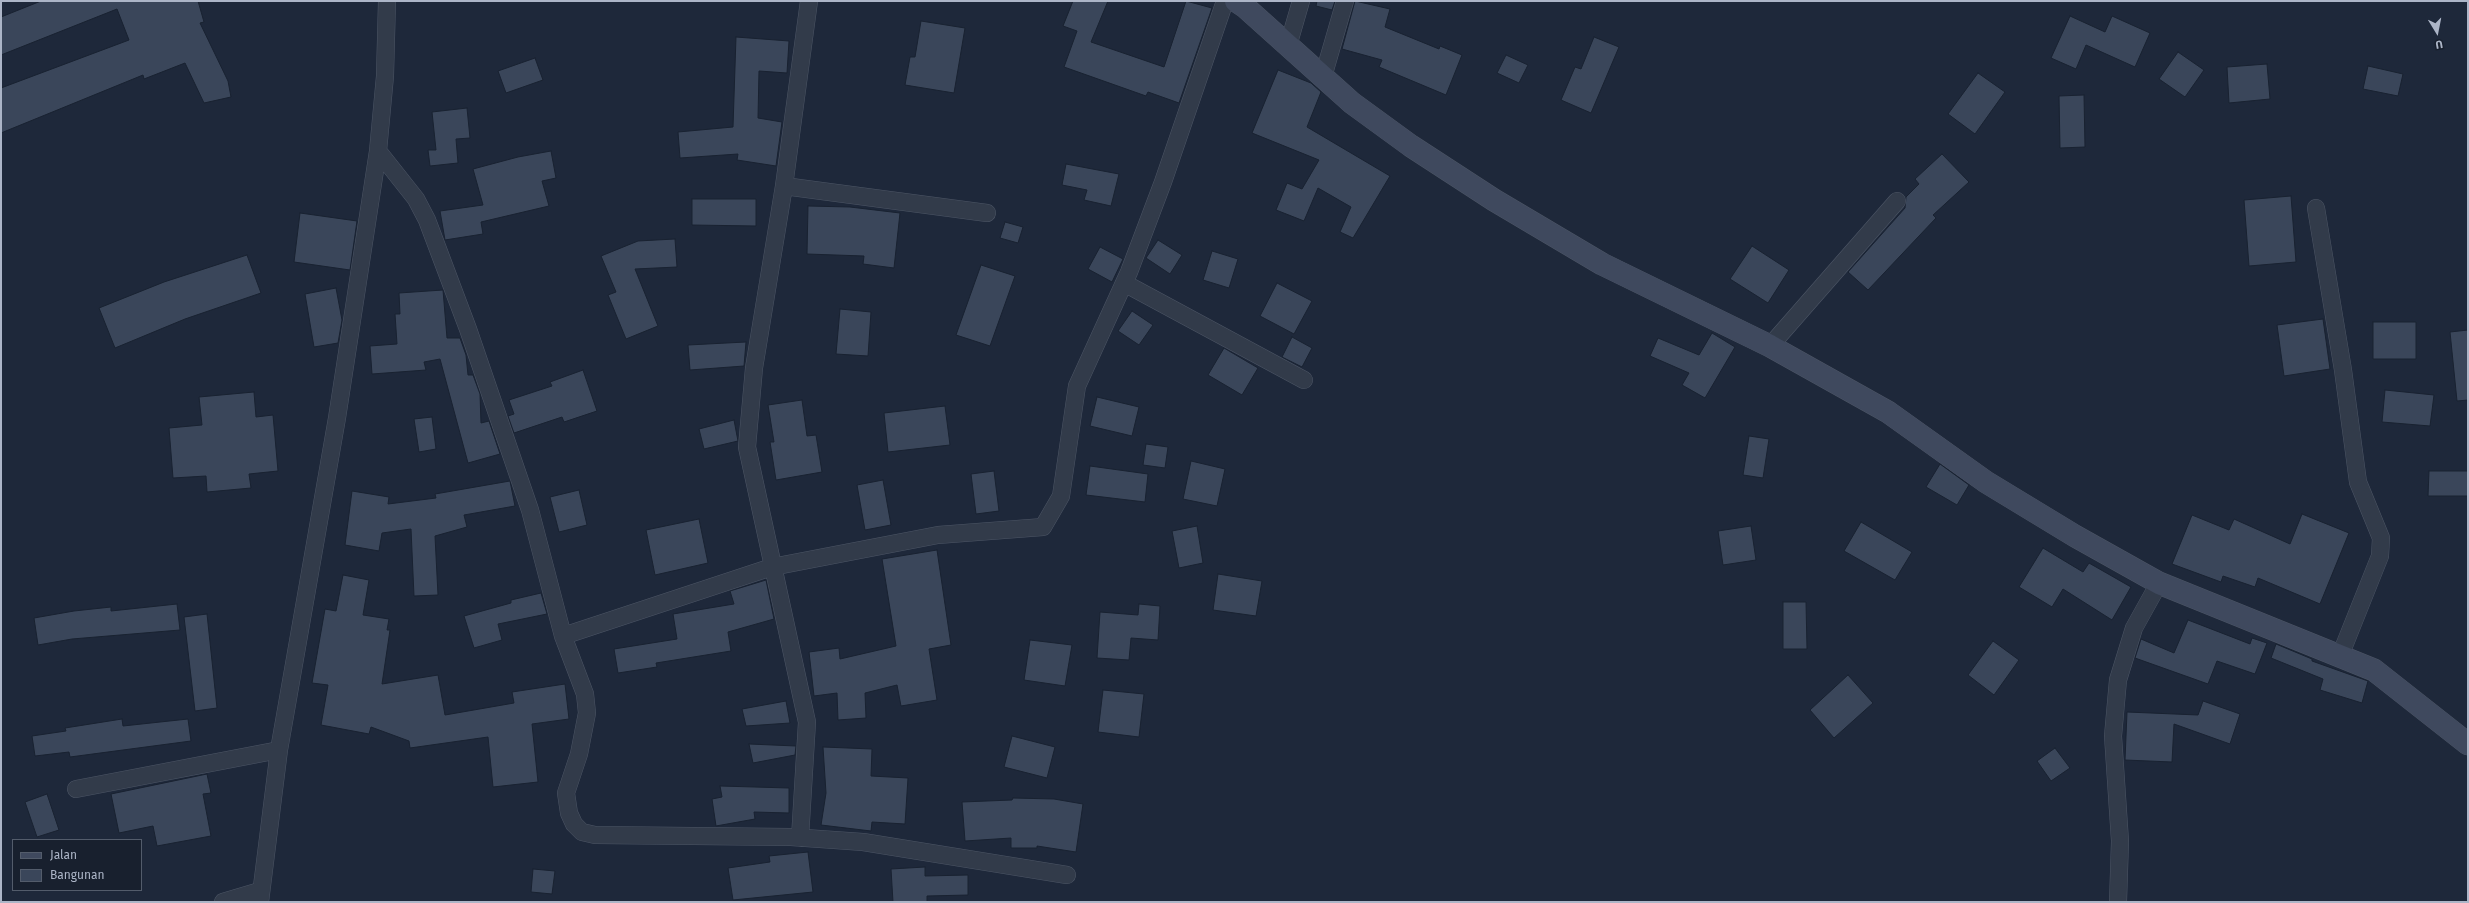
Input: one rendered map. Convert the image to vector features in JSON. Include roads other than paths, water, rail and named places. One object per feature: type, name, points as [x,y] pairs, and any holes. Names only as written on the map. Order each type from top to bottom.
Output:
[{"type":"street","points":[[222,902],[260,896],[279,750],[337,418],[378,151],[385,76],[387,1]]},
{"type":"street","points":[[800,838],[807,722],[747,447],[754,368],[784,186],[809,1]]},
{"type":"street","points":[[563,636],[772,567],[938,534],[1043,527],[1062,496],[1077,386],[1124,283],[1163,182],[1226,1]]},
{"type":"street","points":[[1236,1],[1352,103],[1412,146],[1494,200],[1602,264],[1770,346],[1888,412],[1986,482],[2075,536],[2158,583],[2374,670],[2468,744]]},
{"type":"street","points":[[1288,46],[1301,1]]},
{"type":"street","points":[[1323,77],[1345,1]]},
{"type":"street","points":[[378,151],[416,199],[446,271],[530,510],[563,636],[585,694],[586,713],[580,747],[566,793],[568,813],[574,824],[582,832],[595,835],[800,838],[863,842],[1067,875]]},
{"type":"street","points":[[784,186],[987,213]]},
{"type":"street","points":[[1770,346],[1897,201]]},
{"type":"street","points":[[2316,208],[2343,370],[2358,482],[2366,506],[2377,523],[2381,538],[2380,556],[2340,656]]},
{"type":"street","points":[[1124,283],[1304,380]]},
{"type":"street","points":[[2118,902],[2120,841],[2113,736],[2118,680],[2134,628],[2158,583]]},
{"type":"street","points":[[76,789],[279,750]]}]
